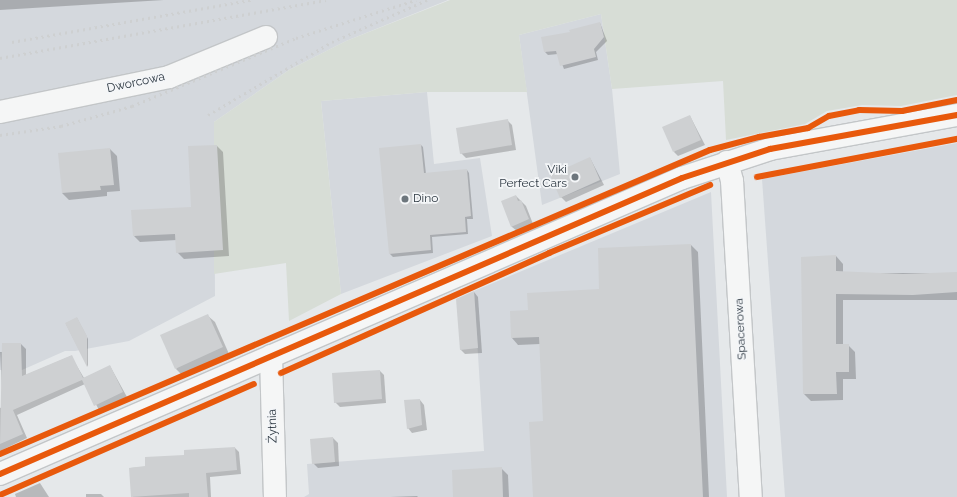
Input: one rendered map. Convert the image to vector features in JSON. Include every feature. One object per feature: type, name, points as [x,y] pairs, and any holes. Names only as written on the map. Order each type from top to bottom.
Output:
[{"type":"street","name":"Dworcowa","points":[[0,112],[169,77],[266,37]]},
{"type":"street","points":[[0,474],[682,178],[770,149],[957,115]]},
{"type":"street","name":"Spacerowa","points":[[727,162],[732,181],[751,497]]},
{"type":"street","name":"Żytnia","points":[[271,356],[275,497]]},
{"type":"shaded area","points":[[0,0],[448,0],[346,41],[289,70],[214,122],[215,296],[129,341],[75,351],[65,351],[22,370],[0,370]]},
{"type":"shaded area","points":[[450,0],[957,0],[957,95],[901,106],[862,105],[827,111],[805,124],[726,140],[723,81],[612,89],[601,14],[519,35],[527,92],[427,92],[321,101],[341,294],[289,321],[286,263],[214,274],[214,122],[289,70],[346,41]]},
{"type":"shaded area","points":[[601,14],[612,89],[620,174],[542,205],[519,35]]},
{"type":"shaded area","points":[[427,92],[434,164],[480,158],[492,236],[341,294],[321,101]]},
{"type":"shaded area","points":[[957,143],[957,497],[785,497],[762,179]]},
{"type":"shaded area","points":[[711,192],[727,497],[304,497],[309,494],[307,464],[484,451],[474,291]]},
{"type":"building","points":[[600,22],[604,37],[594,49],[596,57],[560,66],[556,51],[544,52],[541,37],[570,32],[569,30]]},
{"type":"building","points":[[690,115],[701,140],[673,152],[662,127]]},
{"type":"building","points":[[508,119],[512,145],[460,154],[456,128]]},
{"type":"building","name":"Dino","points":[[421,144],[424,173],[467,169],[471,216],[465,217],[466,232],[430,235],[431,250],[389,254],[379,148]]},
{"type":"building","points":[[217,145],[223,250],[176,253],[175,234],[133,236],[131,210],[191,207],[188,146]]},
{"type":"building","points":[[110,148],[114,185],[100,186],[101,190],[62,193],[58,153]]},
{"type":"building","name":"Viki Perfect Cars","points":[[590,157],[600,180],[560,198],[550,175]]},
{"type":"building","points":[[516,195],[518,201],[521,200],[529,219],[511,227],[501,201]]},
{"type":"building","points":[[691,244],[703,497],[533,497],[529,422],[543,421],[539,337],[511,338],[510,311],[528,310],[527,293],[599,289],[598,248]]},
{"type":"building","points":[[836,255],[836,271],[903,274],[957,272],[957,292],[913,295],[836,294],[836,344],[849,344],[849,372],[836,372],[837,394],[803,394],[801,257]]},
{"type":"building","points":[[474,291],[478,348],[460,350],[456,299]]},
{"type":"building","points":[[208,314],[223,347],[175,369],[160,335]]},
{"type":"building","points":[[77,317],[87,336],[87,367],[65,323]]},
{"type":"building","points":[[2,343],[21,343],[22,376],[72,355],[83,378],[110,365],[123,392],[94,406],[82,380],[13,410],[23,434],[0,444]]},
{"type":"building","points":[[380,370],[382,399],[334,403],[332,373]]},
{"type":"building","points":[[420,399],[422,425],[407,429],[404,400]]},
{"type":"building","points":[[333,437],[335,462],[312,464],[310,439]]},
{"type":"building","points":[[235,447],[237,470],[206,473],[208,497],[189,497],[189,493],[131,497],[129,468],[145,466],[145,457],[184,455],[184,450]]},
{"type":"building","points":[[502,467],[503,497],[453,497],[452,470]]},
{"type":"railway","points":[[12,42],[251,0]]},
{"type":"railway","points":[[0,58],[326,0]]},
{"type":"railway","points":[[0,135],[61,126],[132,106],[296,38],[416,0]]},
{"type":"railway","points":[[208,115],[332,42],[427,0]]},
{"type":"cycle path","points":[[0,454],[710,150],[759,137],[808,128],[829,116],[859,110],[902,111],[957,100]]},
{"type":"cycle path","points":[[0,474],[682,178],[770,149],[957,115]]},
{"type":"cycle path","points":[[757,177],[957,139]]},
{"type":"cycle path","points":[[281,373],[549,253],[710,185]]},
{"type":"cycle path","points":[[0,495],[254,384]]},
{"type":"place","name":"Viki Perfect Cars","points":[[575,177]]},
{"type":"place","name":"Dino","points":[[405,199]]}]
